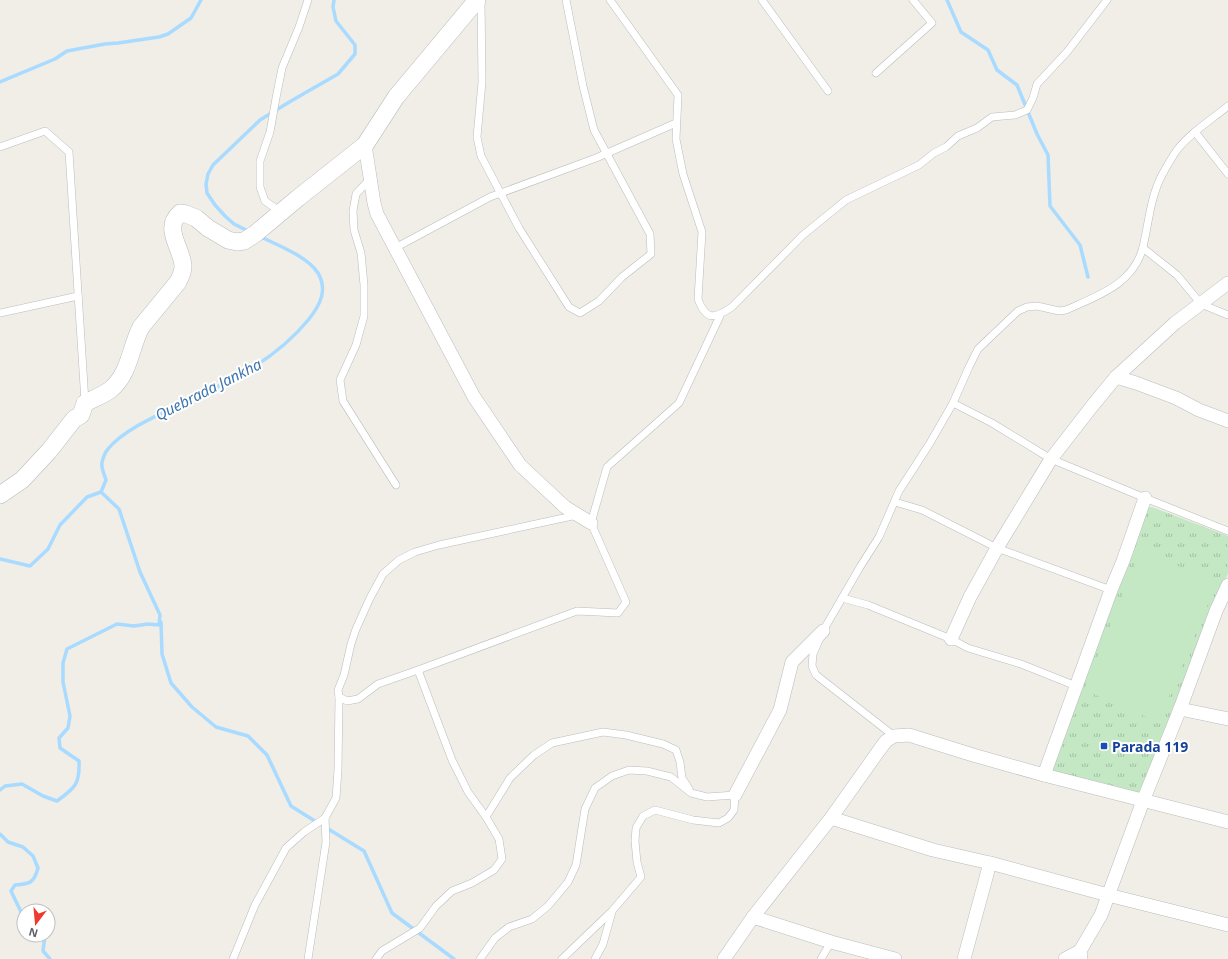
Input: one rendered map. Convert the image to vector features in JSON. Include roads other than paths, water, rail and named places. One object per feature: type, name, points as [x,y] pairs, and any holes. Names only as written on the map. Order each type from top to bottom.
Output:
[{"type":"street","points":[[0,495],[22,480],[49,451],[74,419],[81,414],[85,403],[110,390],[122,376],[128,366],[137,334],[141,327],[178,282],[181,276],[183,269],[182,258],[172,230],[173,222],[176,217],[180,213],[192,216],[220,236],[237,242],[244,241],[255,234],[365,145],[396,97],[477,0]]},
{"type":"street","points":[[365,145],[377,214],[474,397],[520,465],[552,495],[577,515],[591,523]]},
{"type":"street","points":[[951,639],[970,597],[997,548],[1051,459],[1116,377],[1175,323],[1228,283]]},
{"type":"street","points":[[1116,377],[1176,398],[1199,410],[1228,422]]},
{"type":"street","points":[[1044,775],[1145,498]]},
{"type":"street","points":[[1065,959],[1081,955],[1101,915],[1143,801],[1180,709],[1222,613],[1228,585]]},
{"type":"street","points":[[735,795],[780,710],[792,662],[823,631]]},
{"type":"street","points":[[1180,709],[1228,719]]},
{"type":"street","points":[[724,959],[753,917],[831,818],[886,741],[901,734],[909,735],[1044,775],[1228,822]]},
{"type":"street","points":[[831,818],[933,850],[990,863],[1108,895],[1228,925]]},
{"type":"street","points":[[964,959],[990,863]]},
{"type":"street","points":[[753,917],[831,942],[895,959]]},
{"type":"lane","points":[[281,212],[265,201],[260,187],[260,161],[270,132],[282,68],[299,27],[308,0]]},
{"type":"lane","points":[[481,0],[480,55],[482,82],[477,137],[481,156],[519,228],[569,307],[580,313],[599,301],[622,277],[651,254],[650,234],[594,130],[583,86],[566,0]]},
{"type":"lane","points":[[610,0],[678,95],[676,139],[683,174],[702,232],[698,298],[701,308],[706,314],[711,316],[720,316]]},
{"type":"lane","points":[[762,0],[828,91]]},
{"type":"lane","points":[[876,73],[932,23],[913,0]]},
{"type":"lane","points":[[339,698],[347,701],[358,699],[378,684],[577,611],[618,613],[626,602],[591,523],[607,467],[679,403],[720,316],[753,287],[803,235],[846,200],[919,165],[934,153],[946,147],[958,136],[977,128],[992,117],[1015,115],[1028,110],[1037,84],[1067,52],[1107,0]]},
{"type":"lane","points":[[894,736],[816,675],[812,666],[813,654],[823,631],[879,537],[899,491],[930,443],[953,402],[978,349],[1018,311],[1027,307],[1037,306],[1058,311],[1066,310],[1111,289],[1125,278],[1137,262],[1143,248],[1154,194],[1163,174],[1178,149],[1195,132],[1228,106]]},
{"type":"lane","points":[[395,248],[490,197],[606,154],[676,123]]},
{"type":"lane","points":[[0,147],[45,131],[69,152],[85,403]]},
{"type":"lane","points":[[1195,132],[1228,174]]},
{"type":"lane","points":[[370,179],[356,194],[353,212],[354,230],[361,253],[364,285],[364,316],[356,345],[340,380],[343,401],[396,485]]},
{"type":"lane","points":[[1143,248],[1177,275],[1201,304],[1228,315]]},
{"type":"lane","points":[[0,313],[78,296]]},
{"type":"lane","points":[[953,402],[992,423],[1051,459],[1228,531]]},
{"type":"lane","points":[[895,502],[922,510],[997,548],[1111,590]]},
{"type":"lane","points":[[233,959],[255,905],[286,848],[304,832],[325,818],[336,798],[338,770],[338,690],[344,675],[356,629],[383,574],[399,560],[415,552],[439,545],[577,515]]},
{"type":"lane","points":[[842,598],[868,605],[951,639],[968,648],[1022,664],[1076,686]]},
{"type":"lane","points":[[376,959],[382,951],[420,928],[436,906],[452,891],[472,883],[494,870],[502,859],[499,839],[486,817],[468,792],[452,760],[418,670]]},
{"type":"lane","points":[[486,817],[510,778],[534,755],[552,743],[603,732],[626,735],[663,744],[676,750],[680,762],[682,778],[691,793]]},
{"type":"lane","points":[[480,959],[495,938],[509,928],[532,919],[548,906],[568,882],[576,865],[585,809],[596,788],[612,776],[628,770],[647,771],[671,777],[691,793],[707,797],[735,795],[734,810],[728,818],[719,824],[693,820],[655,810],[643,816],[636,828],[635,841],[637,862],[641,877],[612,911],[562,959]]},
{"type":"lane","points":[[308,959],[326,842],[325,818]]},
{"type":"lane","points":[[595,959],[603,944],[612,911]]},
{"type":"lane","points":[[821,959],[831,942]]},
{"type":"waterway","points":[[0,82],[55,59],[67,51],[105,44],[159,37],[168,34],[191,18],[201,0]]},
{"type":"waterway","name":"Quebrada Jankha","points":[[250,232],[234,224],[215,205],[207,193],[206,184],[208,174],[213,165],[260,120],[338,74],[355,54],[355,45],[336,21],[333,7],[334,0]]},
{"type":"waterway","points":[[947,0],[961,32],[988,50],[997,70],[1017,85],[1037,134],[1048,155],[1050,206],[1080,245],[1088,277]]},
{"type":"waterway","name":"Quebrada Jankha","points":[[0,559],[30,566],[48,549],[60,525],[87,497],[101,492],[106,480],[102,468],[103,460],[107,450],[114,442],[132,429],[161,413],[250,370],[281,347],[309,319],[321,297],[322,285],[318,273],[307,261],[283,247],[259,236]]},
{"type":"waterway","points":[[0,790],[5,786],[22,784],[43,796],[57,801],[72,789],[79,775],[79,761],[60,748],[59,738],[68,728],[70,716],[63,682],[63,663],[67,649],[117,624],[134,626],[148,624],[159,625],[160,615],[140,572],[119,509],[101,492]]},
{"type":"waterway","points":[[161,622],[162,654],[171,683],[192,707],[216,727],[248,736],[267,755],[291,806],[318,823]]},
{"type":"waterway","points":[[325,827],[364,851],[392,913],[454,959]]},
{"type":"waterway","points":[[0,834],[8,842],[23,847],[33,856],[38,868],[35,877],[31,882],[15,885],[11,891],[17,903]]},
{"type":"waterway","points":[[44,943],[43,951],[50,959]]},
{"type":"place","name":"Parada 119","points":[[1104,746]]}]
